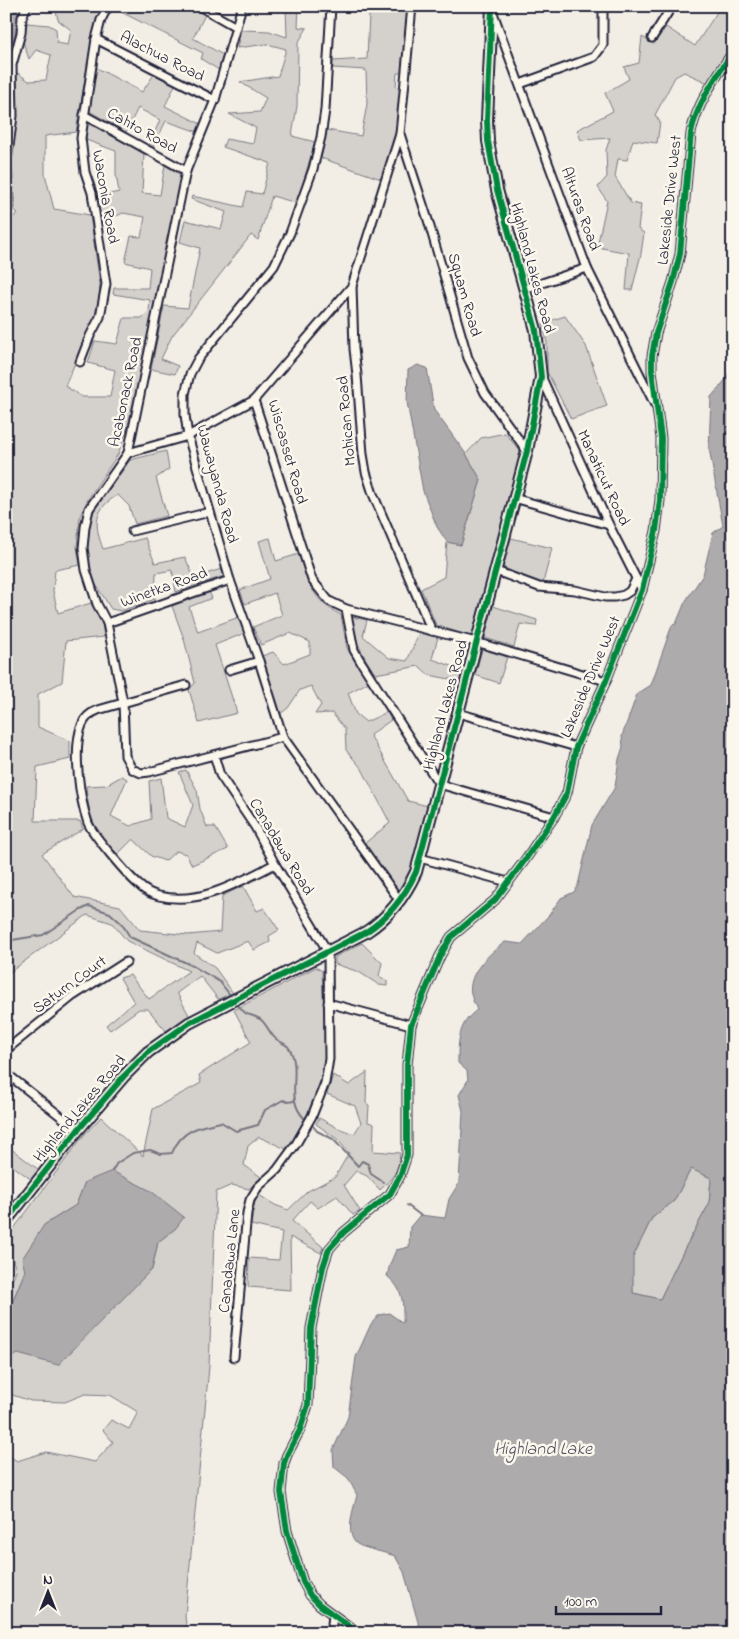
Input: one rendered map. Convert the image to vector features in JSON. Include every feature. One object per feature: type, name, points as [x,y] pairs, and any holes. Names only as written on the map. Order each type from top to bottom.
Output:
[{"type":"street","points":[[6,216],[9,205],[7,161],[13,116],[12,65],[21,33],[22,17],[27,6]]},
{"type":"street","name":"Waconia Road","points":[[80,362],[100,316],[106,284],[92,193],[84,172],[81,138],[96,39],[101,20],[108,6]]},
{"type":"street","points":[[199,6],[236,28]]},
{"type":"street","name":"Acabonack Road","points":[[242,6],[215,100],[186,171],[128,454],[89,509],[84,528],[83,548],[86,570],[97,604],[108,623],[122,702],[124,750],[126,760],[132,769],[141,773],[149,772],[282,737]]},
{"type":"street","name":"Wawayanda Road","points":[[330,6],[325,110],[313,169],[290,233],[274,266],[198,359],[190,374],[185,394],[185,415],[188,436],[230,580],[259,661],[282,737],[400,901]]},
{"type":"street","name":"Wiscasset Road","points":[[346,609],[329,601],[312,580],[254,400],[352,286],[400,134],[412,6]]},
{"type":"street","points":[[520,84],[594,57],[603,45],[603,6]]},
{"type":"street","points":[[652,38],[672,6]]},
{"type":"street","name":"Alturas Road","points":[[492,7],[587,268],[658,412]]},
{"type":"street","name":"Highland Lakes Road","points":[[6,1221],[78,1130],[124,1076],[148,1052],[161,1041],[196,1020],[376,925],[400,901],[416,872],[527,451],[541,377],[536,330],[496,190],[488,141],[487,120],[492,7]]},
{"type":"street","name":"Alachua Road","points":[[96,39],[215,100]]},
{"type":"street","name":"Lakeside Drive West","points":[[358,1633],[333,1615],[310,1594],[303,1582],[287,1532],[282,1492],[282,1473],[286,1455],[300,1430],[306,1414],[310,1377],[309,1346],[311,1328],[323,1267],[329,1249],[343,1233],[390,1194],[404,1167],[407,1155],[408,1046],[411,1025],[440,956],[451,936],[495,900],[525,860],[567,793],[576,747],[606,682],[642,590],[656,531],[660,500],[661,438],[652,371],[652,356],[656,334],[680,254],[691,133],[696,112],[733,52]]},
{"type":"street","name":"Cahto Road","points":[[84,115],[186,171]]},
{"type":"street","name":"Squam Road","points":[[400,134],[428,220],[468,358],[485,393],[527,451]]},
{"type":"street","points":[[524,290],[587,268]]},
{"type":"street","name":"Mohican Road","points":[[352,286],[354,349],[366,472],[373,494],[432,630]]},
{"type":"street","name":"Manaticut Road","points":[[541,377],[609,525],[642,590]]},
{"type":"street","points":[[128,454],[188,436],[254,400]]},
{"type":"street","points":[[514,498],[609,525]]},
{"type":"street","points":[[132,531],[210,512]]},
{"type":"street","points":[[496,570],[539,586],[575,590],[605,597],[624,595],[630,591],[636,579]]},
{"type":"street","name":"Winetka Road","points":[[108,623],[230,580]]},
{"type":"street","points":[[554,816],[439,784],[354,650],[346,609],[476,642],[606,682]]},
{"type":"street","points":[[229,670],[259,661]]},
{"type":"street","points":[[186,685],[122,702],[92,713],[84,721],[79,740],[78,771],[89,825],[132,878],[149,893],[160,896],[177,898],[195,897],[214,892],[231,886],[274,864]]},
{"type":"street","points":[[458,713],[576,747]]},
{"type":"street","name":"Canadawa Road","points":[[214,755],[220,775],[255,828],[274,864],[328,952]]},
{"type":"street","points":[[420,858],[508,882]]},
{"type":"street","name":"Canadawa Lane","points":[[234,1357],[246,1220],[250,1200],[258,1187],[282,1164],[296,1144],[312,1116],[325,1083],[329,1059],[328,952]]},
{"type":"street","name":"Saturn Court","points":[[6,1050],[73,996],[126,962]]},
{"type":"street","points":[[328,1003],[411,1025]]},
{"type":"street","points":[[6,1073],[78,1130]]},
{"type":"street","points":[[331,1633],[333,1615]]},
{"type":"shaded area","points":[[55,6],[99,6],[102,8],[92,37],[76,132],[45,136],[45,174],[54,209],[90,215],[100,284],[99,302],[95,317],[65,386],[82,397],[110,397],[115,370],[88,363],[95,341],[117,344],[124,318],[142,318],[149,311],[150,300],[113,294],[114,288],[148,288],[150,268],[125,262],[131,236],[141,237],[145,217],[123,213],[101,223],[96,197],[119,192],[116,175],[116,151],[86,140],[87,125],[91,123],[144,154],[142,193],[160,195],[165,165],[182,176],[157,300],[150,322],[139,380],[126,433],[118,454],[88,499],[80,516],[77,547],[80,565],[55,570],[53,591],[58,613],[91,603],[102,623],[104,637],[66,641],[62,682],[38,694],[38,727],[70,741],[70,759],[37,767],[35,821],[80,821],[83,829],[42,854],[74,897],[120,906],[140,930],[188,935],[220,932],[222,896],[243,886],[257,911],[264,908],[279,930],[269,936],[270,942],[254,950],[248,941],[217,953],[197,943],[194,953],[215,968],[233,993],[218,999],[200,976],[177,993],[190,1017],[166,1031],[148,1009],[139,1009],[110,1030],[106,1025],[134,1002],[120,978],[130,975],[149,999],[189,971],[127,941],[112,923],[87,915],[6,975],[6,223],[18,213],[12,208],[10,163],[16,72],[29,81],[46,80],[51,55],[36,50],[29,59],[23,42],[27,23],[49,25],[56,29],[57,43],[68,45],[71,30],[58,20]]},
{"type":"shaded area","points":[[115,6],[189,6],[205,15],[193,38],[223,55],[219,70],[201,59],[203,53],[113,8]]},
{"type":"shaded area","points":[[286,6],[299,6],[298,27],[307,28],[298,43],[297,106],[292,136],[315,142],[297,203],[272,196],[258,240],[251,235],[172,336],[161,359],[178,366],[175,374],[151,369],[164,306],[188,308],[200,248],[180,242],[185,220],[221,229],[226,212],[191,199],[192,196],[243,207],[247,192],[262,194],[270,163],[223,147],[226,139],[253,144],[256,128],[229,114],[260,112],[266,98],[240,82],[278,76],[286,49],[267,44],[237,48],[241,30],[269,31],[287,37]]},
{"type":"shaded area","points":[[356,6],[408,6],[404,73],[397,73],[396,87],[402,89],[397,129],[381,179],[321,158],[327,130],[361,136],[367,104],[366,70],[333,68],[333,61],[367,59],[369,14]]},
{"type":"shaded area","points":[[721,6],[733,6],[733,42],[708,83],[684,72],[675,77],[655,115],[660,122],[657,143],[633,140],[627,160],[618,159],[615,177],[631,203],[641,205],[638,229],[644,233],[632,290],[626,290],[629,253],[597,247],[607,201],[598,187],[607,177],[606,150],[610,138],[581,140],[577,130],[613,111],[605,93],[629,79],[624,67],[639,63],[642,37],[654,44],[666,27],[695,46]]},
{"type":"shaded area","points":[[95,67],[142,92],[155,73],[176,83],[165,106],[201,124],[198,132],[166,121],[153,147],[149,145],[160,120],[138,108],[126,132],[89,111]]},
{"type":"shaded area","points":[[565,316],[586,346],[607,406],[571,419],[547,372],[547,343],[543,323]]},
{"type":"shaded area","points":[[505,433],[521,452],[472,637],[436,625],[421,589],[444,577],[447,542],[461,545],[481,480],[466,454],[481,438]]},
{"type":"shaded area","points":[[166,451],[169,469],[156,478],[167,516],[135,524],[129,506],[118,495],[104,506],[98,518],[98,532],[103,549],[145,538],[155,563],[185,557],[194,578],[221,569],[224,576],[176,592],[172,570],[156,573],[155,599],[121,611],[111,609],[95,583],[90,570],[87,549],[89,528],[94,510],[130,460]]},
{"type":"shaded area","points":[[270,538],[276,561],[299,554],[312,590],[323,603],[341,615],[347,648],[369,682],[348,693],[356,714],[366,722],[387,712],[391,720],[370,735],[408,801],[428,806],[411,871],[401,891],[397,891],[365,843],[390,823],[362,769],[346,750],[345,729],[332,713],[315,714],[321,705],[311,686],[300,690],[288,708],[280,714],[262,656],[273,652],[284,664],[310,654],[310,642],[290,633],[261,645],[253,627],[282,615],[275,593],[245,604],[240,590],[270,579],[259,541]]},
{"type":"shaded area","points":[[511,538],[552,548],[543,583],[529,580],[503,567]]},
{"type":"shaded area","points":[[209,592],[212,598],[189,607],[198,632],[239,617],[245,633],[215,645],[237,713],[199,723],[189,690],[195,683],[184,639],[172,606]]},
{"type":"shaded area","points":[[493,606],[537,620],[536,626],[520,624],[514,647],[485,638]]},
{"type":"shaded area","points":[[352,617],[367,620],[363,636],[389,658],[407,661],[419,633],[438,637],[432,659],[463,670],[460,681],[429,675],[419,666],[375,674],[360,647]]},
{"type":"shaded area","points":[[482,649],[507,657],[499,683],[475,675]]},
{"type":"shaded area","points":[[186,770],[197,790],[200,809],[207,827],[215,827],[228,849],[192,865],[186,854],[176,851],[165,861],[151,856],[133,839],[118,854],[103,839],[94,824],[86,786],[106,785],[122,776],[127,779],[111,816],[130,826],[151,819],[149,781],[161,778],[166,818],[185,827],[193,805],[179,772]]},
{"type":"shaded area","points":[[362,943],[382,963],[379,976],[387,981],[387,986],[379,985],[359,972],[335,964],[335,957]]},
{"type":"shaded area","points":[[316,967],[322,971],[325,1057],[320,1080],[311,1105],[299,1130],[286,1149],[259,1137],[248,1146],[244,1165],[261,1177],[249,1189],[232,1185],[216,1192],[209,1367],[185,1616],[187,1633],[6,1633],[6,1454],[17,1461],[46,1452],[95,1462],[113,1442],[103,1430],[111,1420],[129,1429],[138,1412],[110,1395],[85,1394],[65,1402],[31,1401],[6,1393],[6,1360],[152,1270],[158,1242],[176,1228],[85,1182],[76,1205],[44,1225],[6,1317],[6,1299],[16,1270],[6,1239],[84,1135],[101,1117],[143,1156],[153,1109],[201,1083],[199,1075],[251,1042],[234,1010]]},
{"type":"shaded area","points":[[367,1072],[366,1103],[369,1105],[368,1122],[374,1124],[373,1151],[400,1153],[394,1174],[380,1190],[367,1176],[356,1171],[344,1185],[360,1211],[353,1215],[337,1196],[318,1208],[310,1201],[292,1221],[323,1247],[321,1253],[290,1237],[291,1290],[248,1287],[249,1258],[279,1260],[282,1232],[251,1225],[255,1201],[259,1195],[275,1205],[288,1210],[308,1191],[335,1177],[349,1153],[337,1139],[316,1124],[319,1118],[354,1134],[361,1123],[355,1106],[327,1094],[333,1075],[349,1085]]},
{"type":"shaded area","points":[[6,1145],[39,1170],[32,1180],[6,1161]]},
{"type":"shaded area","points":[[691,1169],[711,1178],[709,1204],[660,1299],[633,1293],[632,1258],[652,1218],[674,1201]]},
{"type":"water","points":[[6,6],[24,6],[6,63]]},
{"type":"water","name":"Highland Lake","points":[[733,357],[733,1633],[421,1633],[404,1572],[395,1556],[360,1546],[353,1539],[350,1527],[357,1495],[348,1478],[334,1467],[333,1450],[348,1417],[356,1357],[371,1324],[379,1315],[389,1313],[403,1323],[400,1291],[387,1276],[396,1250],[409,1247],[410,1227],[420,1215],[445,1218],[449,1199],[459,1183],[463,1111],[459,1095],[468,1080],[467,1071],[458,1063],[458,1048],[460,1034],[466,1021],[477,1010],[471,994],[472,979],[486,958],[505,942],[522,944],[549,915],[561,898],[574,892],[578,885],[592,825],[615,787],[619,759],[623,747],[622,736],[637,694],[651,685],[672,625],[676,624],[685,602],[703,575],[713,533],[723,526],[709,448],[711,397],[727,378]],"holes":[[[691,1169],[711,1178],[709,1204],[660,1299],[633,1293],[633,1257],[652,1218],[674,1201]]]},
{"type":"water","points":[[418,365],[427,368],[434,410],[466,454],[481,480],[461,545],[447,542],[437,527],[423,491],[407,402],[408,370]]},
{"type":"water","points":[[112,1171],[151,1191],[184,1217],[176,1228],[158,1242],[152,1269],[58,1365],[18,1354],[6,1360],[6,1317],[25,1271],[22,1259],[44,1225],[76,1205],[85,1182]]},
{"type":"waterway","points":[[6,941],[43,935],[89,906],[110,913],[122,924],[130,937],[193,966],[220,982],[230,995]]},
{"type":"waterway","points":[[238,1005],[246,1013],[260,1019],[272,1035],[289,1048],[294,1065],[295,1102],[304,1118]]},
{"type":"waterway","points":[[112,1171],[117,1163],[133,1153],[150,1150],[161,1154],[172,1153],[180,1139],[192,1130],[221,1122],[236,1131],[258,1125],[265,1110],[283,1100],[288,1102],[294,1101]]},
{"type":"waterway","points":[[313,1126],[317,1131],[333,1139],[358,1166],[362,1161],[368,1164],[371,1174],[383,1182]]},
{"type":"waterway","points":[[407,1205],[420,1215]]},
{"type":"cycle path","points":[[6,1221],[78,1130],[124,1076],[148,1052],[189,1023],[366,932],[382,920],[395,906],[416,872],[527,451],[541,377],[536,330],[497,190],[488,141],[487,120],[492,6]]},
{"type":"cycle path","points":[[358,1633],[320,1605],[310,1595],[303,1582],[287,1531],[281,1492],[284,1463],[300,1430],[308,1405],[311,1328],[323,1267],[329,1249],[343,1233],[390,1194],[400,1176],[407,1155],[407,1065],[411,1025],[440,956],[451,937],[495,900],[554,817],[567,793],[576,747],[606,681],[642,590],[656,531],[660,500],[661,438],[652,371],[652,356],[656,333],[680,254],[691,133],[698,111],[708,91],[733,52]]}]
